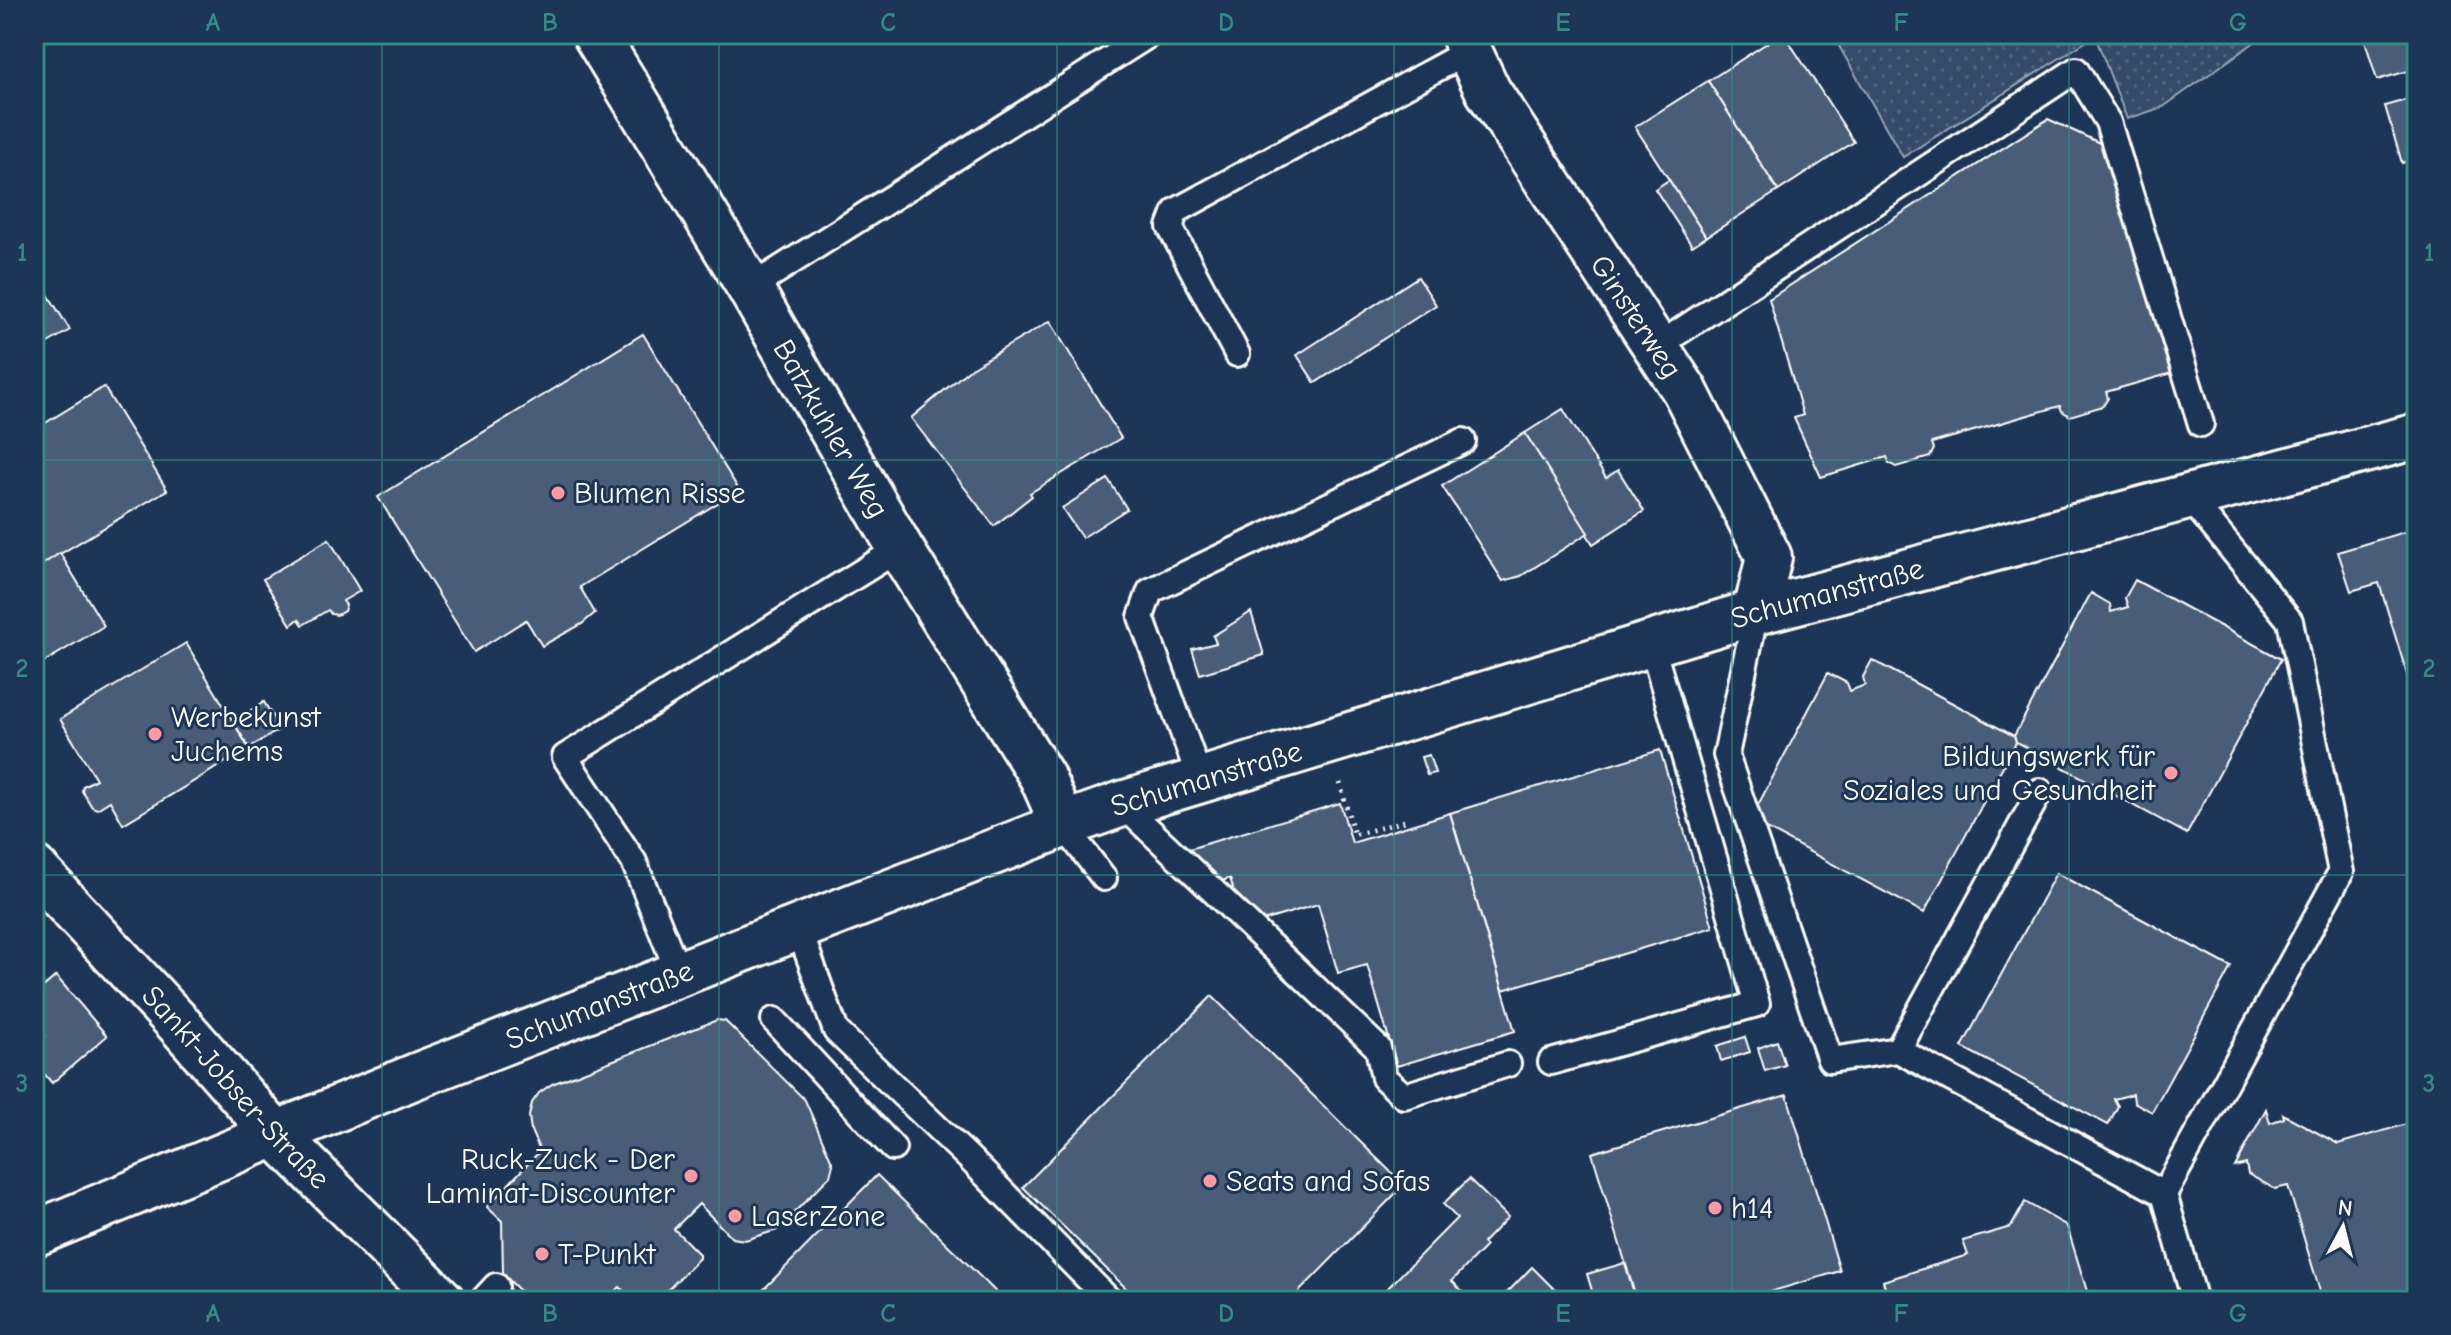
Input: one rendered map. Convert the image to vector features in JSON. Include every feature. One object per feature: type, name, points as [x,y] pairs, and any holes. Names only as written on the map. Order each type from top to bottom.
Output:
[{"type":"street","name":"Batzkuhler Weg","points":[[595,34],[750,288],[900,548],[1042,777],[1063,825]]},
{"type":"street","name":"Ginsterweg","points":[[1467,43],[1488,91],[1685,391],[1769,557],[1756,612]]},
{"type":"street","name":"Schumanstraße","points":[[34,1234],[431,1070],[1122,804],[1756,612],[2417,436]]},
{"type":"street","name":"Sankt-Jobser-Straße","points":[[34,868],[178,1023],[276,1135],[442,1301]]},
{"type":"lane","points":[[750,288],[1150,34]]},
{"type":"lane","points":[[1237,354],[1170,227],[1176,211],[1467,43]]},
{"type":"lane","points":[[1656,347],[2076,70],[2108,122],[2201,424]]},
{"type":"lane","points":[[1200,779],[1141,617],[1150,591],[1463,441]]},
{"type":"lane","points":[[2190,498],[2290,621],[2341,872],[2164,1194],[2195,1301]]},
{"type":"lane","points":[[679,974],[634,862],[565,757],[900,548]]},
{"type":"lane","points":[[1756,612],[1726,755],[1830,1060],[1898,1050],[2164,1194]]},
{"type":"lane","points":[[1551,1062],[1757,1004],[1651,643]]},
{"type":"lane","points":[[1898,1050],[2040,791]]},
{"type":"lane","points":[[1122,804],[1378,1048],[1384,1078],[1404,1096],[1508,1064]]},
{"type":"lane","points":[[1063,825],[1104,878]]},
{"type":"lane","points":[[798,927],[836,1031],[969,1158],[1110,1301]]},
{"type":"lane","points":[[774,1020],[893,1148]]},
{"type":"path","points":[[1328,740],[1354,835],[1405,821]]},
{"type":"shaded area","points":[[1832,34],[2266,34],[2163,107],[2127,119],[2095,36],[1903,157]]},
{"type":"building","points":[[1784,34],[1854,142],[1778,191],[1708,81]]},
{"type":"building","points":[[2363,34],[2417,34],[2417,159],[2402,163],[2385,106],[2416,97],[2408,71],[2377,80]]},
{"type":"building","points":[[1708,81],[1778,191],[1706,237],[1635,127]]},
{"type":"building","points":[[2048,119],[2104,145],[2172,373],[2106,392],[2108,398],[2103,406],[2070,416],[2060,406],[1932,443],[1934,449],[1930,457],[1896,467],[1889,463],[1887,457],[1821,477],[1794,418],[1803,415],[1769,299]]},
{"type":"building","points":[[1669,180],[1706,237],[1692,246],[1655,189]]},
{"type":"building","points":[[34,272],[70,330],[34,351]]},
{"type":"building","points":[[1418,277],[1436,305],[1315,383],[1297,355]]},
{"type":"building","points":[[1050,321],[1121,438],[1030,493],[1032,496],[994,526],[911,418],[971,368]]},
{"type":"building","name":"Blumen Risse","points":[[643,334],[739,490],[580,587],[595,613],[582,624],[542,646],[526,620],[474,652],[378,497]]},
{"type":"building","points":[[104,387],[167,490],[35,569],[34,430]]},
{"type":"building","points":[[1563,409],[1606,478],[1618,470],[1644,511],[1593,544],[1525,433]]},
{"type":"building","points":[[1525,433],[1588,533],[1521,576],[1503,581],[1442,486]]},
{"type":"building","points":[[1108,479],[1127,509],[1082,538],[1062,508]]},
{"type":"building","points":[[2417,528],[2417,707],[2379,583],[2351,591],[2338,552]]},
{"type":"building","points":[[329,539],[360,591],[343,601],[346,605],[344,611],[337,615],[328,610],[303,625],[299,619],[291,625],[263,579]]},
{"type":"building","points":[[60,553],[104,626],[34,668],[34,570]]},
{"type":"building","points":[[2135,580],[2281,659],[2187,834],[2016,742],[2014,736],[2091,593],[2110,604],[2111,612],[2128,607],[2125,598]]},
{"type":"building","points":[[1251,612],[1264,655],[1200,674],[1192,649],[1216,643],[1213,636]]},
{"type":"building","name":"Werbekunst Juchems","points":[[186,643],[249,748],[123,824],[110,801],[97,809],[92,807],[82,791],[83,786],[96,779],[60,719]]},
{"type":"building","points":[[1872,660],[2014,736],[2016,742],[1924,913],[1750,820],[1828,673],[1847,683],[1850,691],[1865,685],[1863,677]]},
{"type":"building","points":[[264,702],[280,729],[249,748],[233,721]]},
{"type":"building","points":[[1660,750],[1713,927],[1503,990],[1450,813]]},
{"type":"building","points":[[1429,755],[1435,773],[1427,775],[1421,757]]},
{"type":"building","points":[[1340,803],[1352,843],[1450,813],[1515,1031],[1397,1066],[1367,965],[1338,973],[1318,904],[1263,921],[1231,889],[1230,878],[1222,881],[1189,849]]},
{"type":"building","points":[[2056,873],[2231,967],[2152,1112],[2134,1102],[2133,1094],[2114,1099],[2118,1106],[2108,1125],[1962,1047]]},
{"type":"building","points":[[56,976],[107,1036],[52,1083],[34,1062],[34,1045],[45,1036],[34,1023],[34,995]]},
{"type":"building","points":[[1212,996],[1404,1185],[1290,1301],[1139,1301],[1023,1187]]},
{"type":"building","points":[[717,1020],[725,1021],[805,1100],[833,1164],[830,1176],[777,1230],[745,1240],[732,1238],[699,1204],[674,1229],[699,1254],[699,1258],[657,1301],[633,1301],[620,1287],[606,1301],[530,1301],[503,1274],[502,1221],[487,1207],[540,1151],[531,1131],[529,1116],[532,1103],[539,1093],[552,1084]]},
{"type":"building","points":[[1745,1037],[1750,1052],[1721,1061],[1717,1046]]},
{"type":"building","points":[[1777,1041],[1785,1065],[1765,1071],[1758,1048]]},
{"type":"building","name":"h14","points":[[1787,1095],[1840,1271],[1740,1301],[1637,1301],[1592,1153]]},
{"type":"building","points":[[2266,1109],[2270,1123],[2284,1118],[2283,1114],[2338,1144],[2417,1121],[2417,1301],[2323,1301],[2288,1186],[2275,1189],[2248,1174],[2246,1164],[2235,1167]]},
{"type":"building","points":[[877,1175],[1005,1301],[752,1301]]},
{"type":"building","points":[[1469,1179],[1508,1217],[1483,1243],[1486,1246],[1452,1281],[1464,1293],[1456,1301],[1375,1301],[1457,1218],[1443,1204]]},
{"type":"building","points":[[2025,1202],[2067,1226],[2090,1301],[1889,1301],[1883,1281],[1968,1255],[1963,1241],[2011,1227]]},
{"type":"building","points":[[1625,1263],[1635,1297],[1622,1301],[1595,1301],[1587,1274]]},
{"type":"building","points":[[1532,1267],[1566,1301],[1499,1301]]},
{"type":"place","name":"Blumen Risse","points":[[558,493]]},
{"type":"place","name":"Werbekunst Juchems","points":[[155,734]]},
{"type":"place","name":"Bildungswerk für Soziales und Gesundheit","points":[[2171,773]]},
{"type":"place","name":"Ruck-Zuck - Der Laminat-Discounter","points":[[691,1176]]},
{"type":"place","name":"Seats and Sofas","points":[[1210,1181]]},
{"type":"place","name":"h14","points":[[1715,1208]]},
{"type":"place","name":"LaserZone","points":[[735,1216]]},
{"type":"place","name":"T-Punkt","points":[[542,1254]]}]
